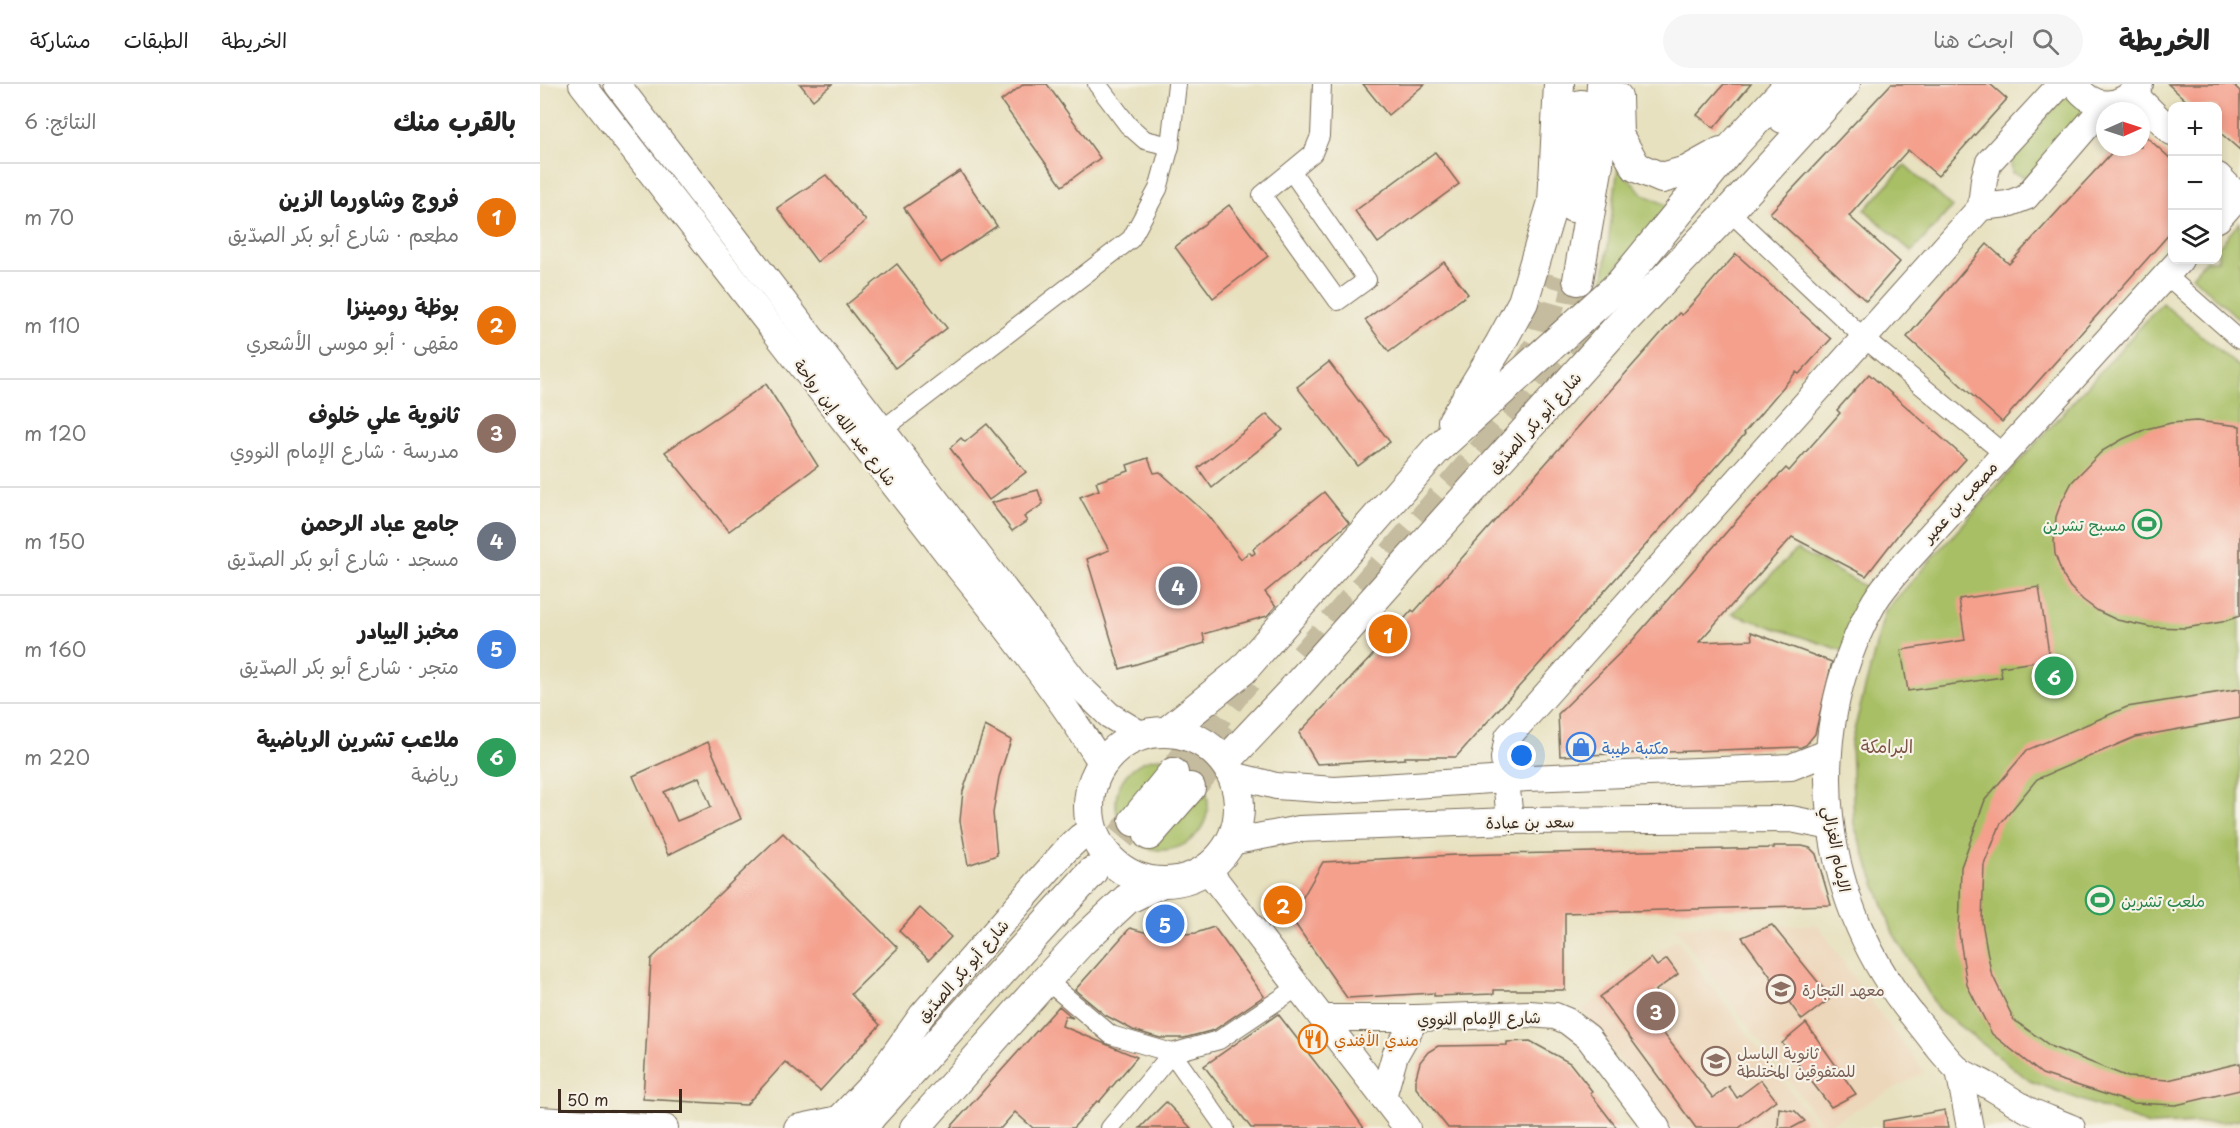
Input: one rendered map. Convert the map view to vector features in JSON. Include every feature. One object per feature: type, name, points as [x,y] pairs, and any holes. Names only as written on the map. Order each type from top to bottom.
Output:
[{"type":"main road","points":[[1436,450],[1523,302],[1553,202],[1559,84]]},
{"type":"main road","points":[[1582,84],[1568,278],[1598,164],[1602,84]]},
{"type":"main road","points":[[1617,84],[1618,135],[1635,167],[1662,178],[1687,171],[1732,147]]},
{"type":"main road","points":[[1155,733],[1190,736],[1209,746],[1229,769],[1239,798],[1238,820],[1231,842],[1220,857],[1207,869],[1185,879],[1162,882],[1144,880],[1128,873],[1113,862],[1092,829],[1089,808],[1092,785],[1102,764],[1127,741],[1155,733],[1243,670],[1436,450],[1620,284],[1732,147],[1790,84]]},
{"type":"main road","points":[[1622,292],[1814,84]]},
{"type":"main road","name":"شارع أبو بكر الصدّيق","points":[[1229,769],[1292,691],[1618,327],[1729,212],[1845,84]]},
{"type":"main road","points":[[1142,828],[1181,781]]},
{"type":"main road","name":"شارع أبو بكر الصدّيق","points":[[845,1125],[879,1108],[1099,878],[887,1128]]},
{"type":"main road","points":[[915,1128],[1081,942],[1127,899],[1162,882]]},
{"type":"street","name":"شارع عبد الله إبن رواحة","points":[[582,84],[940,543],[1010,629],[1102,764]]},
{"type":"street","name":"شارع عبد الله إبن رواحة","points":[[618,84],[1077,684],[1109,715],[1155,733]]},
{"type":"street","points":[[1097,84],[1128,125],[1145,140],[1170,146]]},
{"type":"street","points":[[882,430],[1131,239],[1158,189],[1170,146],[1177,84]]},
{"type":"street","points":[[1292,172],[1368,280],[1338,301],[1262,195],[1313,153],[1320,136],[1322,84]]},
{"type":"street","points":[[1510,821],[1504,758],[1509,737],[1982,207],[1984,179],[1989,162],[2061,84]]},
{"type":"street","points":[[2075,84],[2087,98],[2100,102]]},
{"type":"street","points":[[2114,102],[2126,99],[2137,88],[2168,127]]},
{"type":"street","points":[[1982,207],[2008,204],[2025,197],[2096,115]]},
{"type":"street","points":[[2222,180],[2239,195],[2222,214]]},
{"type":"street","points":[[1729,212],[1864,338],[2003,453]]},
{"type":"street","points":[[2173,267],[2240,340]]},
{"type":"street","name":"مصعب بن عمير","points":[[1828,790],[1833,715],[1849,658],[1872,605],[1896,573],[2173,267]]},
{"type":"street","points":[[1229,769],[1276,786],[1335,790],[1507,779],[1791,768],[1829,752]]},
{"type":"street","name":"الإمام الغزالي","points":[[1828,790],[1831,827],[1843,886],[1866,944],[1896,996],[1959,1070],[2030,1111],[2072,1128]]},
{"type":"street","name":"سعد بن عبادة","points":[[1231,842],[1299,829],[1510,821],[1791,819],[1831,827]]},
{"type":"street","name":"شارع أبو بكر الصدّيق","points":[[845,1125],[922,1015],[1059,858],[1080,837],[1092,829]]},
{"type":"street","points":[[1207,869],[1407,1128]]},
{"type":"street","points":[[1046,980],[1111,1035],[1172,1053],[1220,1040],[1298,987]]},
{"type":"street","name":"شارع الإمام النووي","points":[[1322,1018],[1542,1014],[1567,1021],[1588,1037],[1657,1128]]},
{"type":"street","points":[[1383,1097],[1395,1055],[1416,1018]]},
{"type":"street","points":[[1110,1128],[1172,1053]]},
{"type":"street","points":[[1172,1053],[1225,1128]]},
{"type":"street","points":[[1959,1070],[1970,1128]]},
{"type":"street","points":[[540,1120],[665,1128]]},
{"type":"street","points":[[797,1128],[845,1125]]},
{"type":"shaded area","points":[[1818,925],[1855,980],[1924,1072],[1824,1127],[1674,926]]},
{"type":"shaded area","points":[[1676,939],[1818,1128],[1671,1128],[1582,1010]]},
{"type":"green space","points":[[2070,90],[2088,109],[2031,175],[2024,177],[2012,173],[2010,158]]},
{"type":"green space","points":[[1905,165],[1952,207],[1912,252],[1865,210]]},
{"type":"green space","points":[[1618,167],[1642,194],[1669,206],[1603,284]]},
{"type":"green space","points":[[2240,222],[2240,320],[2192,276],[2202,264],[2222,264],[2222,242]]},
{"type":"green space","points":[[2162,303],[2240,368],[2240,1119],[2223,1122],[2149,1125],[2030,1081],[1938,1009],[1893,933],[1854,825],[1851,742],[1885,611]]},
{"type":"green space","points":[[1797,549],[1868,588],[1844,651],[1732,614]]},
{"type":"green space","points":[[1162,758],[1180,761],[1195,771],[1205,786],[1208,804],[1205,822],[1195,837],[1180,847],[1162,850],[1144,847],[1129,837],[1119,822],[1116,804],[1119,786],[1129,771],[1144,761]]},
{"type":"building","points":[[800,84],[832,84],[813,100]]},
{"type":"building","points":[[1024,84],[1047,84],[1100,158],[1062,186],[1001,101]]},
{"type":"building","points":[[1363,84],[1425,84],[1388,115]]},
{"type":"building","points":[[1724,84],[1751,84],[1714,128],[1697,115]]},
{"type":"building","points":[[1891,84],[1990,84],[2007,99],[1938,176],[1908,150],[1849,216],[1900,262],[1866,301],[1770,213]]},
{"type":"building","points":[[2168,84],[2232,84],[2240,91],[2240,150],[2222,134],[2222,102],[2188,102]]},
{"type":"building","points":[[2150,140],[2168,156],[2168,235],[2002,422],[1907,337],[1987,244],[2009,264],[2109,156],[2150,156]]},
{"type":"building","points":[[1435,152],[1459,184],[1378,243],[1355,211]]},
{"type":"building","points":[[960,171],[997,226],[941,263],[904,208]]},
{"type":"building","points":[[826,175],[866,221],[817,262],[777,208]]},
{"type":"building","points":[[1229,205],[1268,256],[1213,298],[1175,247]]},
{"type":"building","points":[[1736,254],[1831,339],[1799,374],[1796,372],[1745,434],[1456,757],[1405,757],[1405,759],[1317,764],[1299,733],[1412,610],[1414,612],[1679,313],[1682,315]]},
{"type":"building","points":[[1444,262],[1468,294],[1389,352],[1365,320]]},
{"type":"building","points":[[897,264],[947,328],[895,368],[846,305]]},
{"type":"building","points":[[1329,362],[1390,442],[1358,466],[1297,387]]},
{"type":"building","points":[[1869,374],[1966,459],[1901,531],[1866,576],[1792,537],[1699,642],[1752,640],[1751,632],[1832,662],[1815,734],[1806,745],[1801,747],[1560,756],[1558,714],[1631,642],[1743,513],[1786,468],[1789,471],[1840,413],[1837,410]]},
{"type":"building","points":[[766,384],[818,466],[729,531],[665,452]]},
{"type":"building","points":[[1267,414],[1283,430],[1212,488],[1198,468]]},
{"type":"building","name":"مسبح تشرين","points":[[2196,421],[2240,426],[2240,616],[2222,622],[2185,628],[2150,627],[2117,620],[2098,611],[2083,600],[2063,576],[2055,554],[2054,542],[2056,517],[2061,503],[2072,482],[2102,451],[2146,429],[2171,423]]},
{"type":"building","points":[[987,424],[1026,472],[989,500],[950,448],[961,438],[965,442]]},
{"type":"building","points":[[1148,458],[1154,473],[1160,472],[1209,516],[1241,559],[1249,552],[1252,555],[1255,553],[1253,549],[1324,492],[1349,523],[1265,592],[1276,606],[1267,616],[1203,634],[1205,643],[1120,669],[1087,559],[1109,550],[1080,497],[1099,490],[1096,482],[1129,471],[1127,465]]},
{"type":"building","points":[[1038,490],[1043,504],[1024,517],[1027,521],[1012,531],[991,503]]},
{"type":"building","points":[[2039,587],[2050,660],[2000,667],[2002,677],[1908,691],[1901,650],[1965,640],[1959,599]]},
{"type":"building","points":[[2240,689],[2240,718],[2135,737],[2037,779],[2001,823],[1984,865],[1982,922],[1991,972],[2014,1020],[2052,1047],[2128,1077],[2168,1080],[2240,1063],[2240,1090],[2176,1105],[2132,1103],[2042,1074],[1992,1034],[1967,985],[1959,933],[1961,867],[1985,800],[2027,750],[2127,707]]},
{"type":"building","points":[[985,726],[1011,740],[999,777],[993,813],[997,855],[968,865],[960,821],[963,791]]},
{"type":"building","points":[[708,742],[741,819],[668,855],[633,776]],"holes":[[[699,777],[711,807],[677,821],[664,792]]]},
{"type":"building","points":[[783,833],[898,948],[851,994],[880,1025],[820,1091],[785,1062],[746,1105],[643,1099],[651,959]]},
{"type":"building","points":[[1774,846],[1802,846],[1810,848],[1816,854],[1831,905],[1565,913],[1565,990],[1494,990],[1494,994],[1434,996],[1434,993],[1347,998],[1291,918],[1323,862],[1455,855],[1774,848]]},
{"type":"building","points":[[920,908],[951,937],[929,960],[899,931]]},
{"type":"building","points":[[1772,925],[1831,998],[1802,1020],[1742,937]]},
{"type":"building","points":[[1214,927],[1264,996],[1214,1030],[1184,1038],[1160,1038],[1133,1030],[1105,1015],[1075,990],[1130,928],[1151,934],[1173,935],[1196,933]]},
{"type":"building","points":[[1651,958],[1657,966],[1667,959],[1678,974],[1655,991],[1666,1006],[1651,1017],[1713,1098],[1729,1086],[1737,1098],[1761,1080],[1776,1100],[1739,1128],[1696,1128],[1600,997]]},
{"type":"building","points":[[1059,1006],[1073,1018],[1065,1016],[1062,1026],[1137,1057],[1099,1102],[1097,1101],[1073,1128],[1033,1128],[1015,1112],[1001,1128],[950,1128]]},
{"type":"building","points":[[1278,1014],[1364,1128],[1251,1128],[1204,1066]]},
{"type":"building","points":[[1806,1023],[1856,1094],[1831,1107],[1782,1043]]},
{"type":"building","points":[[1530,1041],[1570,1063],[1617,1128],[1448,1128],[1416,1088],[1420,1062],[1428,1052],[1438,1046],[1507,1045],[1507,1042]]},
{"type":"building","points":[[1166,1102],[1191,1128],[1140,1128]]},
{"type":"building","points":[[1779,1108],[1795,1111],[1805,1121],[1792,1128],[1778,1128]]},
{"type":"building","points":[[1945,1110],[1948,1128],[1883,1128],[1883,1121]]},
{"type":"tunnel","points":[[1524,372],[1538,347],[1558,276]]},
{"type":"tunnel","points":[[1564,347],[1578,280]]},
{"type":"tunnel","points":[[1304,657],[1595,322]]},
{"type":"tunnel","points":[[1173,773],[1255,670]]},
{"type":"tunnel","points":[[1190,788],[1237,734]]},
{"type":"tunnel","points":[[1092,872],[1134,821]]},
{"type":"place","name":"مسبح تشرين","points":[[2147,524]]},
{"type":"place","name":"جامع عباد الرحمن","points":[[1178,586]]},
{"type":"place","name":"فروج وشاورما الزين","points":[[1388,634]]},
{"type":"place","name":"ملاعب تشرين الرياضية","points":[[2054,676]]},
{"type":"place","name":"مكتبة طيبة","points":[[1581,747]]},
{"type":"place","name":"ملعب تشرين","points":[[2100,900]]},
{"type":"place","name":"بوظة رومينزا","points":[[1283,905]]},
{"type":"place","name":"مخبز الييادر","points":[[1165,924]]},
{"type":"place","name":"معهد التجارة","points":[[1781,989]]},
{"type":"place","name":"ثانوية علي خلوف","points":[[1656,1011]]},
{"type":"place","name":"مندي الأفندي","points":[[1313,1039]]},
{"type":"place","name":"ثانوية الباسل للمتفوقين المختلطة","points":[[1716,1061]]},
{"type":"district","name":"البرامكة","points":[[1887,745]]}]
